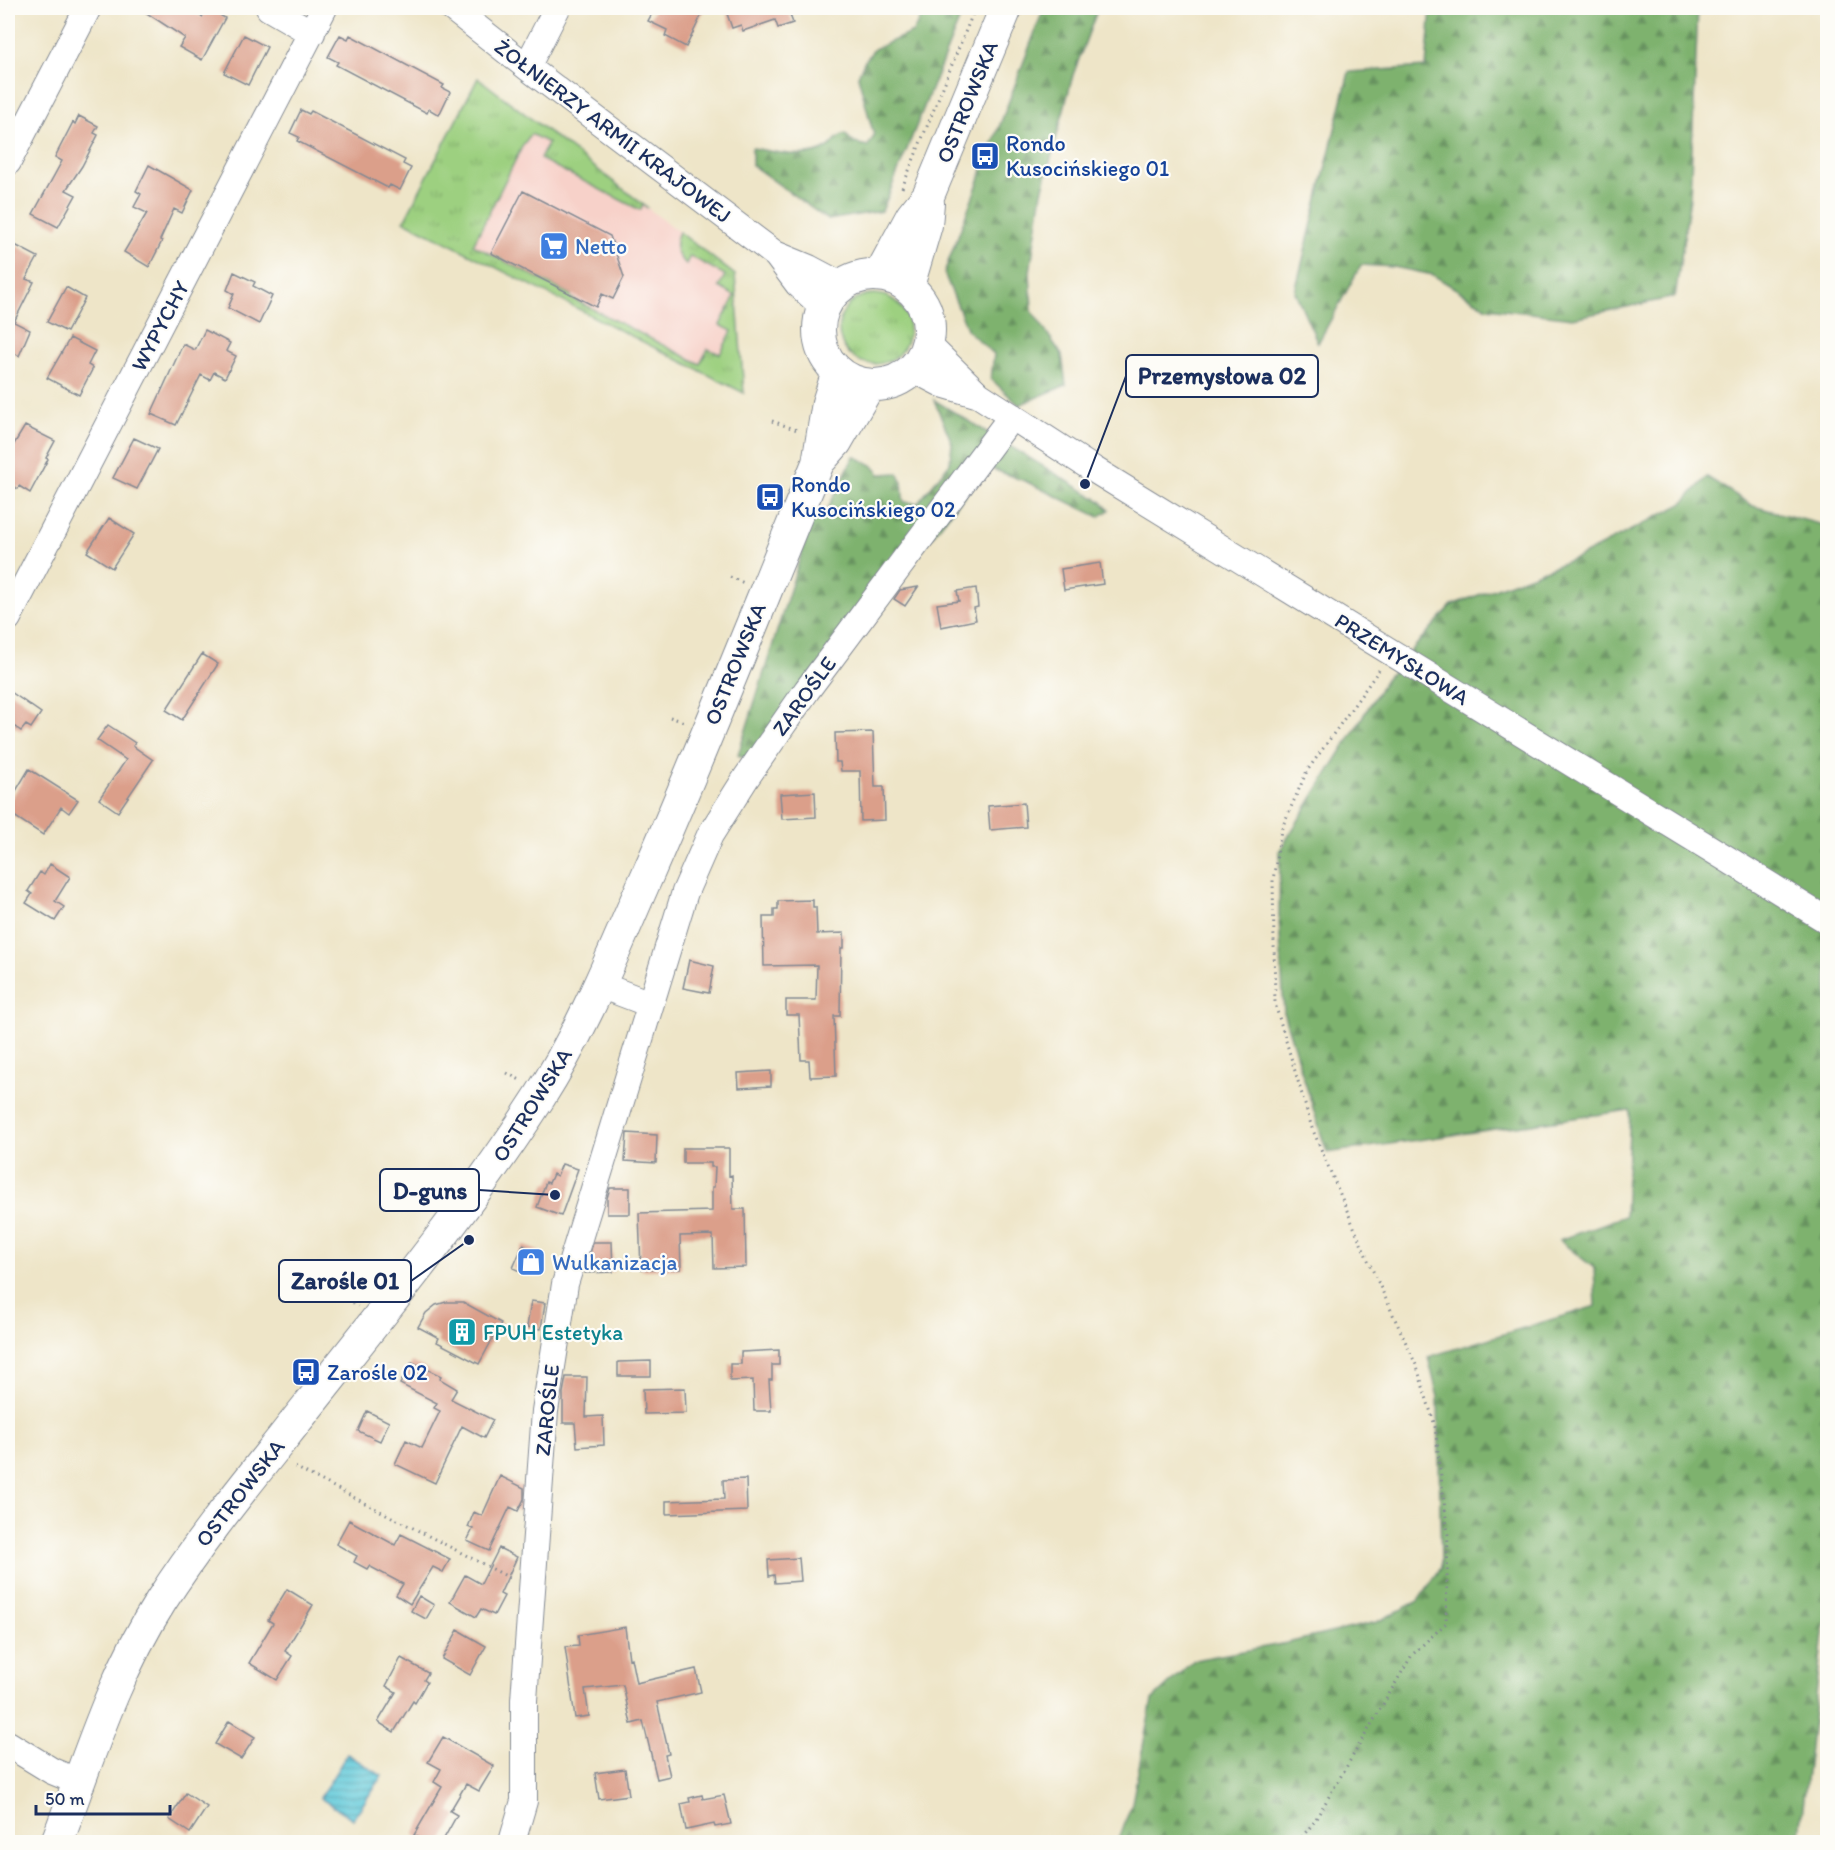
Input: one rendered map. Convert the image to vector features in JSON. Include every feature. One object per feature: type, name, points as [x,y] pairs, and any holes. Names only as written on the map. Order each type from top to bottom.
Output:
[{"type":"main road","name":"OSTROWSKA","points":[[880,275],[912,216],[914,196],[1006,8]]},
{"type":"main road","name":"OSTROWSKA","points":[[908,286],[926,225],[914,196]]},
{"type":"main road","points":[[866,275],[895,278],[908,286],[922,303],[929,323],[920,356],[893,382],[869,385],[853,381],[838,372],[826,358],[820,342],[819,324],[832,296],[853,278],[866,275]]},
{"type":"main road","name":"OSTROWSKA","points":[[57,1842],[111,1695],[159,1604],[216,1522],[409,1278],[497,1161],[542,1094],[572,1042],[600,985],[669,826],[825,447],[838,372]]},
{"type":"main road","name":"OSTROWSKA","points":[[825,447],[869,385]]},
{"type":"street","points":[[8,162],[88,8]]},
{"type":"street","points":[[269,8],[312,33]]},
{"type":"street","name":"WYPYCHY","points":[[8,618],[324,8]]},
{"type":"street","name":"ŻOŁNIERZY ARMII KRAJOWEJ","points":[[452,8],[775,254],[798,284],[832,296]]},
{"type":"street","points":[[527,67],[557,8]]},
{"type":"street","name":"PRZEMYSŁOWA","points":[[920,356],[942,384],[979,395],[1093,469],[1827,921]]},
{"type":"street","name":"ZAROŚLE","points":[[515,1835],[524,1801],[524,1700],[545,1411],[565,1284],[685,892],[710,835],[746,778],[807,690],[1012,416]]},
{"type":"street","points":[[600,985],[650,1004]]},
{"type":"street","points":[[8,1744],[52,1771],[79,1782]]},
{"type":"path","points":[[914,196],[975,8]]},
{"type":"path","points":[[772,421],[825,447]]},
{"type":"path","points":[[1298,1842],[1314,1822],[1412,1655],[1446,1623],[1448,1535],[1435,1426],[1417,1367],[1368,1260],[1312,1128],[1275,1004],[1273,880],[1281,830],[1307,771],[1392,653]]},
{"type":"path","points":[[295,1467],[531,1589]]},
{"type":"shaded area","points":[[478,78],[735,275],[744,393],[404,221]]},
{"type":"green space","points":[[925,8],[964,8],[882,211],[828,220],[752,165],[752,148],[790,154],[810,154],[827,148],[845,134],[854,143],[868,146],[874,136],[858,76],[864,62],[874,49],[913,32]]},
{"type":"green space","points":[[1044,8],[1098,8],[1073,75],[1042,192],[1030,272],[1032,311],[1062,355],[1066,385],[1019,405],[991,379],[994,354],[968,331],[944,273]]},
{"type":"green space","points":[[1431,8],[1698,8],[1690,198],[1675,297],[1573,318],[1487,308],[1433,275],[1394,267],[1361,265],[1318,343],[1295,292],[1349,72],[1426,67]]},
{"type":"green space","points":[[478,78],[648,208],[643,205],[640,210],[540,159],[548,143],[531,134],[523,145],[473,245],[700,364],[708,349],[720,354],[732,331],[720,325],[735,296],[719,287],[725,275],[690,256],[686,264],[682,261],[676,249],[679,232],[735,275],[744,393],[404,221]]},
{"type":"green space","points":[[881,294],[894,300],[903,309],[907,315],[909,329],[907,343],[899,354],[888,362],[867,364],[849,354],[841,343],[839,322],[849,304],[860,296]]},
{"type":"green space","points":[[934,400],[1102,502],[1109,510],[1099,517],[1027,482],[987,467],[754,762],[738,755],[810,526],[827,510],[854,456],[872,465],[880,474],[898,473],[904,502],[918,503],[950,463],[952,443]]},
{"type":"green space","points":[[1707,477],[1753,506],[1827,526],[1828,1616],[1823,1634],[1799,1842],[1118,1842],[1132,1803],[1152,1700],[1194,1660],[1287,1643],[1377,1622],[1418,1601],[1441,1568],[1438,1397],[1428,1357],[1596,1306],[1594,1268],[1559,1240],[1625,1216],[1630,1110],[1327,1153],[1284,1015],[1279,916],[1280,850],[1386,679],[1452,605],[1579,557],[1682,504]]},
{"type":"water","points":[[347,1754],[382,1776],[353,1819],[320,1798]]},
{"type":"building","points":[[139,8],[185,8],[202,17],[208,8],[225,18],[202,60],[179,47],[185,38]]},
{"type":"building","points":[[655,8],[705,8],[686,47],[665,36],[667,30],[648,21]]},
{"type":"building","points":[[725,8],[804,8],[804,10],[790,15],[793,23],[778,28],[775,20],[743,31],[741,25],[732,28]]},
{"type":"building","points":[[244,35],[267,47],[248,85],[224,73]]},
{"type":"building","points":[[340,35],[348,39],[350,35],[444,85],[442,88],[450,92],[439,115],[429,109],[427,113],[336,65],[338,62],[328,57]]},
{"type":"building","points":[[301,110],[309,114],[311,111],[405,160],[403,164],[411,168],[400,190],[390,185],[388,188],[297,141],[299,137],[290,133]]},
{"type":"building","points":[[79,116],[98,126],[94,133],[98,135],[66,190],[76,195],[58,227],[33,214],[62,161],[55,157],[73,122],[75,124]]},
{"type":"building","points":[[149,165],[193,190],[182,213],[174,209],[149,267],[124,252],[147,213],[134,207],[141,194],[136,191]]},
{"type":"building","name":"Netto","points":[[523,191],[610,236],[624,277],[613,299],[602,294],[596,307],[491,253]]},
{"type":"building","points":[[13,244],[38,257],[26,279],[34,282],[14,322],[30,330],[19,356],[8,349],[8,255]]},
{"type":"building","points":[[234,272],[255,282],[253,286],[272,296],[259,324],[228,308],[234,294],[227,290]]},
{"type":"building","points":[[66,287],[85,298],[67,332],[47,322]]},
{"type":"building","points":[[205,330],[230,343],[226,351],[236,356],[225,378],[214,372],[210,380],[201,375],[176,425],[151,414],[183,344],[195,350]]},
{"type":"building","points":[[70,338],[95,351],[88,365],[93,368],[79,395],[47,378]]},
{"type":"building","points":[[25,426],[55,441],[30,493],[19,486],[18,489],[8,484],[8,454]]},
{"type":"building","points":[[134,438],[158,449],[137,489],[113,478]]},
{"type":"building","points":[[109,518],[134,534],[112,568],[87,552]]},
{"type":"building","points":[[1100,563],[1103,584],[1064,590],[1061,569]]},
{"type":"building","points":[[918,587],[905,606],[894,599],[900,590]]},
{"type":"building","points":[[976,588],[978,607],[974,608],[976,620],[941,627],[937,604],[959,601],[957,591]]},
{"type":"building","points":[[202,654],[218,664],[182,720],[166,710]]},
{"type":"building","points":[[8,690],[41,713],[31,728],[26,725],[21,731],[8,722]]},
{"type":"building","points":[[108,725],[135,743],[133,746],[153,760],[118,812],[99,799],[126,760],[97,740]]},
{"type":"building","points":[[873,732],[875,787],[884,787],[885,820],[861,821],[860,771],[841,771],[840,762],[836,762],[835,733]]},
{"type":"building","points":[[29,769],[78,800],[69,813],[61,807],[43,835],[8,812],[8,804]]},
{"type":"building","points":[[815,792],[816,817],[782,819],[780,794]]},
{"type":"building","points":[[1024,803],[1026,827],[990,830],[988,806]]},
{"type":"building","points":[[50,864],[70,877],[55,901],[64,907],[55,921],[26,903],[32,894],[28,891],[40,872],[44,875]]},
{"type":"building","points":[[813,900],[813,907],[816,907],[817,934],[844,933],[844,948],[841,948],[840,1016],[834,1016],[836,1076],[810,1077],[809,1060],[801,1060],[799,1015],[786,1015],[786,1000],[816,1000],[817,965],[764,966],[763,917],[774,917],[774,909],[778,909],[778,901]]},
{"type":"building","points":[[689,960],[714,966],[709,993],[683,988]]},
{"type":"building","points":[[771,1071],[771,1086],[739,1088],[738,1073]]},
{"type":"building","points":[[627,1133],[657,1135],[656,1163],[625,1161]]},
{"type":"building","points":[[683,1148],[729,1148],[729,1176],[732,1175],[733,1209],[745,1209],[746,1267],[714,1268],[713,1235],[680,1236],[681,1269],[641,1270],[639,1213],[712,1211],[715,1167],[711,1167],[711,1163],[683,1163]]},
{"type":"building","points":[[562,1164],[578,1169],[561,1216],[537,1207],[546,1182],[549,1183],[553,1174],[557,1176]]},
{"type":"building","points":[[610,1188],[630,1188],[630,1214],[607,1214],[607,1198]]},
{"type":"building","points":[[593,1242],[612,1242],[613,1272],[585,1273]]},
{"type":"building","name":"Wulkanizacja","points":[[523,1245],[540,1252],[528,1275],[513,1268]]},
{"type":"building","points":[[531,1301],[545,1303],[541,1329],[527,1327]]},
{"type":"building","name":"FPUH Estetyka","points":[[446,1302],[463,1302],[501,1323],[479,1364],[437,1342],[439,1338],[418,1327],[426,1313],[436,1305]]},
{"type":"building","points":[[779,1350],[779,1365],[772,1365],[772,1380],[769,1380],[771,1411],[754,1411],[753,1380],[730,1381],[730,1364],[741,1364],[741,1352]]},
{"type":"building","points":[[651,1361],[651,1376],[618,1376],[618,1362]]},
{"type":"building","points":[[412,1362],[441,1376],[440,1379],[457,1389],[451,1399],[493,1420],[484,1438],[462,1426],[435,1483],[395,1464],[406,1440],[422,1448],[440,1411],[434,1408],[437,1403],[400,1384]]},
{"type":"building","points":[[566,1377],[587,1377],[586,1417],[603,1416],[604,1445],[577,1447],[575,1423],[563,1423],[563,1393]]},
{"type":"building","points":[[685,1388],[686,1413],[644,1414],[643,1389]]},
{"type":"building","points":[[367,1411],[389,1422],[380,1441],[358,1431]]},
{"type":"building","points":[[500,1476],[524,1488],[524,1499],[518,1511],[510,1507],[489,1551],[467,1541],[473,1529],[468,1527],[474,1512],[482,1516]]},
{"type":"building","points":[[746,1479],[747,1511],[666,1514],[666,1501],[724,1499],[723,1480]]},
{"type":"building","points":[[349,1520],[395,1545],[401,1534],[450,1559],[443,1572],[433,1567],[410,1604],[396,1595],[403,1584],[369,1566],[367,1569],[354,1562],[357,1556],[336,1544]]},
{"type":"building","points":[[499,1548],[517,1557],[500,1594],[504,1596],[494,1615],[481,1609],[476,1617],[450,1602],[465,1575],[481,1584]]},
{"type":"building","points":[[799,1558],[801,1581],[775,1583],[774,1575],[769,1576],[768,1560]]},
{"type":"building","points":[[287,1589],[313,1605],[285,1651],[292,1656],[277,1680],[249,1663],[273,1623],[268,1620]]},
{"type":"building","points":[[419,1596],[434,1605],[426,1619],[411,1611]]},
{"type":"building","points":[[625,1627],[629,1659],[631,1658],[636,1683],[696,1669],[701,1692],[657,1702],[669,1754],[665,1755],[670,1776],[657,1779],[643,1721],[631,1724],[623,1685],[585,1689],[589,1716],[575,1718],[565,1647],[579,1646],[578,1635]]},
{"type":"building","points":[[458,1630],[486,1646],[470,1675],[442,1659]]},
{"type":"building","points":[[401,1658],[428,1673],[424,1680],[427,1682],[415,1703],[413,1701],[394,1732],[378,1722],[396,1692],[386,1686]]},
{"type":"building","points":[[229,1721],[255,1737],[241,1759],[215,1744]]},
{"type":"building","points":[[443,1737],[494,1766],[479,1791],[466,1784],[450,1811],[457,1815],[442,1842],[427,1842],[414,1835],[442,1787],[434,1782],[441,1769],[428,1762]]},
{"type":"building","points":[[625,1769],[629,1795],[599,1799],[595,1773]]},
{"type":"building","points":[[186,1793],[207,1807],[190,1833],[169,1819]]},
{"type":"building","points":[[702,1795],[703,1799],[724,1795],[731,1824],[715,1827],[714,1824],[686,1830],[681,1804],[690,1802],[689,1798]]},
{"type":"place","name":"Rondo Kusocińskiego 01","points":[[985,156]]},
{"type":"place","name":"Netto","points":[[554,246]]},
{"type":"place","name":"Przemysłowa 02","points":[[1085,484]]},
{"type":"place","name":"Rondo Kusocińskiego 02","points":[[770,497]]},
{"type":"place","name":"D-guns","points":[[555,1195]]},
{"type":"place","name":"Zarośle 01","points":[[469,1240]]},
{"type":"place","name":"Wulkanizacja","points":[[531,1262]]},
{"type":"place","name":"FPUH Estetyka","points":[[462,1332]]},
{"type":"place","name":"Zarośle 02","points":[[306,1372]]}]
